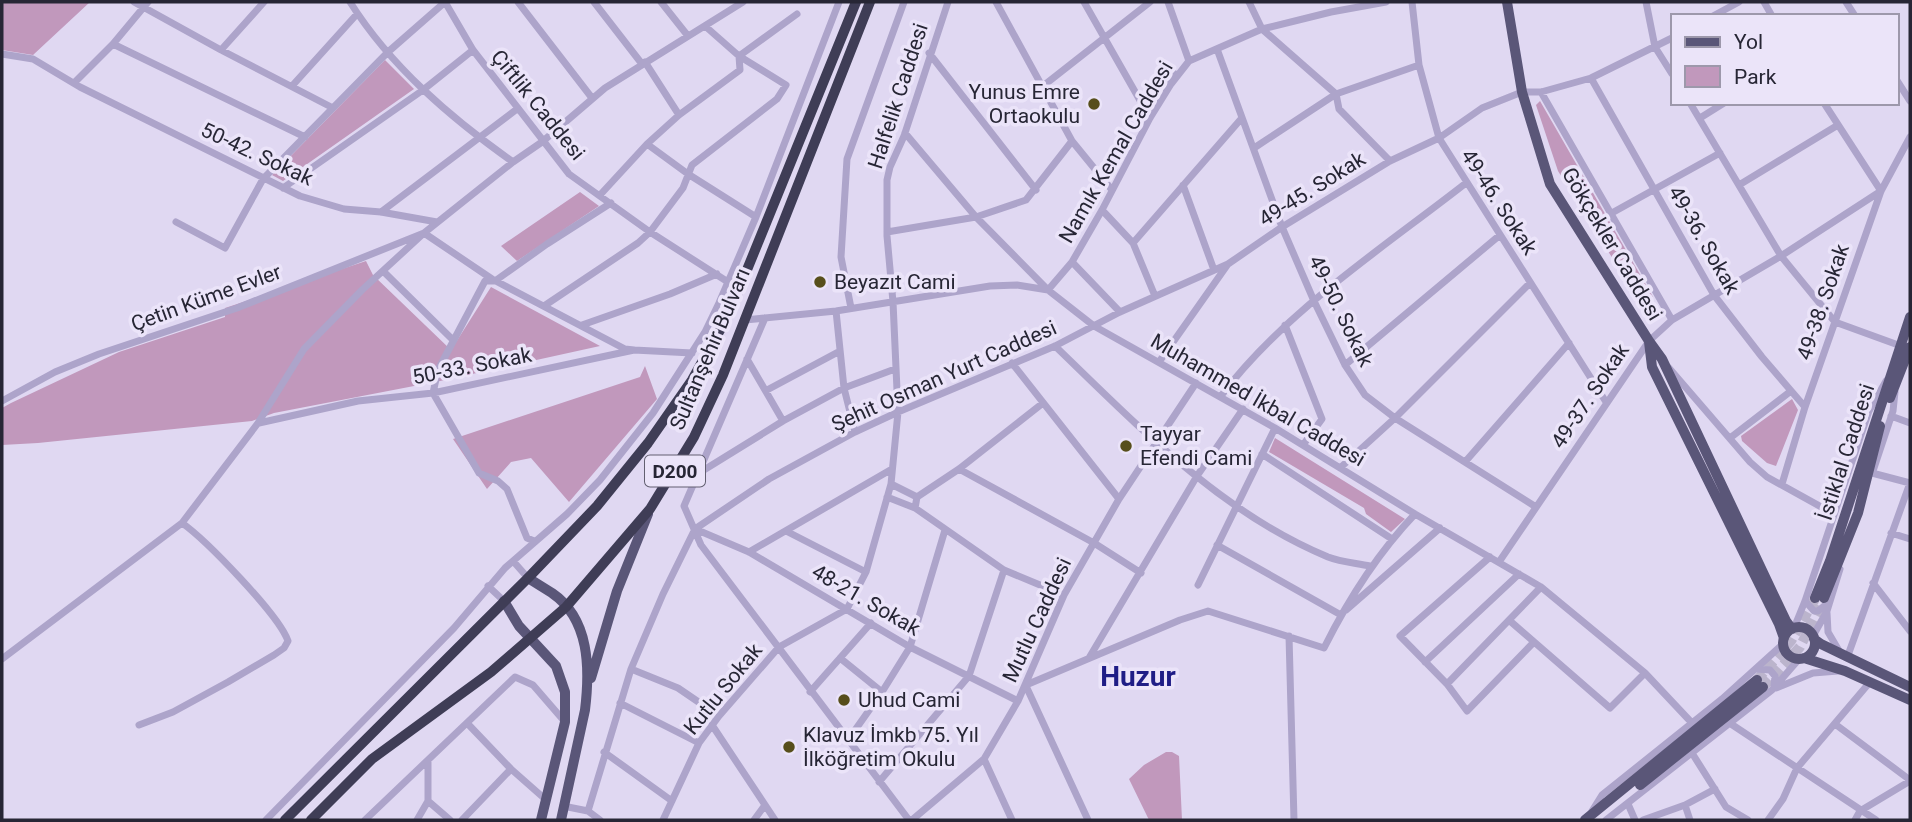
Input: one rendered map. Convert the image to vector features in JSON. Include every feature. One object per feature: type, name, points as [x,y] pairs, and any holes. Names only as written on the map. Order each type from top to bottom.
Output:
[{"type":"highway","name":"Sultanşehir Bulvarı","points":[[285,820],[597,506],[648,443],[692,380],[722,328],[771,215],[856,2]]},
{"type":"highway","name":"Sultanşehir Bulvarı","points":[[311,820],[372,759],[491,672],[566,607],[650,509],[694,437],[745,320],[870,2]]},
{"type":"main road","name":"Gökçekler Caddesi","points":[[1507,2],[1522,92],[1550,184],[1662,359],[1786,621],[1793,628]]},
{"type":"main road","name":"İstiklal Caddesi","points":[[1819,599],[1858,513],[1883,417],[1897,379],[1907,365],[1905,347],[1910,317]]},
{"type":"main road","name":"Gökçekler Caddesi","points":[[1649,341],[1651,368],[1779,624],[1783,641]]},
{"type":"main road","name":"İstiklal Caddesi","points":[[1819,599],[1893,368],[1905,347]]},
{"type":"main road","points":[[561,820],[587,692],[617,591],[650,509]]},
{"type":"main road","points":[[528,578],[551,592],[566,607],[584,641],[587,653],[587,692]]},
{"type":"main road","points":[[505,601],[519,626],[551,660],[563,681],[566,699],[565,722],[541,820]]},
{"type":"main road","points":[[1910,687],[1844,656],[1813,637],[1806,629],[1793,628],[1783,641],[1789,655],[1844,671],[1910,700]]},
{"type":"main road","points":[[1802,658],[1812,650],[1813,637]]},
{"type":"main road","points":[[1589,820],[1762,681]]},
{"type":"street","points":[[134,2],[146,4],[221,50],[333,108]]},
{"type":"street","points":[[221,50],[264,2]]},
{"type":"street","points":[[350,2],[388,52],[423,90],[479,138],[513,162]]},
{"type":"street","points":[[176,222],[225,248],[263,178],[388,52],[445,2]]},
{"type":"street","name":"Çiftlik Caddesi","points":[[445,2],[472,50],[569,174],[650,232],[728,282]]},
{"type":"street","points":[[518,2],[592,98]]},
{"type":"street","points":[[594,2],[680,115]]},
{"type":"street","points":[[661,2],[688,36]]},
{"type":"street","name":"Sultanşehir Bulvarı","points":[[266,820],[454,628],[488,586],[534,541],[567,514],[608,471],[653,413],[712,318],[756,216],[839,2]]},
{"type":"street","points":[[851,309],[841,257],[847,159],[904,2]]},
{"type":"street","name":"Halfelik Caddesi","points":[[898,412],[887,232],[887,180],[948,2]]},
{"type":"street","points":[[996,2],[1072,141],[1112,190]]},
{"type":"street","points":[[1084,2],[1150,118]]},
{"type":"street","points":[[1044,86],[1150,2]]},
{"type":"street","points":[[1168,2],[1189,61]]},
{"type":"street","points":[[1249,2],[1262,29],[1336,94],[1339,109],[1390,161]]},
{"type":"street","points":[[1326,2],[1331,12]]},
{"type":"street","name":"Namık Kemal Caddesi","points":[[1048,290],[1072,262],[1150,118],[1189,61],[1262,29],[1387,2]]},
{"type":"street","name":"49-46. Sokak","points":[[1412,2],[1419,65],[1439,138],[1606,402]]},
{"type":"street","points":[[1646,2],[1655,47],[1671,72]]},
{"type":"street","points":[[1717,14],[1739,2]]},
{"type":"street","points":[[2,659],[182,523],[258,423],[304,349],[424,233],[542,142],[592,98],[740,3]]},
{"type":"street","points":[[74,83],[113,44],[146,4]]},
{"type":"street","points":[[292,86],[358,14]]},
{"type":"street","points":[[739,56],[797,14]]},
{"type":"street","points":[[544,306],[624,253],[650,232],[683,188],[692,165],[777,99],[786,85],[739,56],[705,26]]},
{"type":"street","points":[[1522,92],[1541,92],[1591,78],[1671,39]]},
{"type":"street","points":[[113,44],[305,136]]},
{"type":"street","name":"49-50. Sokak","points":[[1217,49],[1282,227],[1345,365],[1365,395],[1395,418],[1536,507]]},
{"type":"street","points":[[283,188],[423,90],[472,50]]},
{"type":"street","points":[[929,53],[1036,190]]},
{"type":"street","name":"50-42. Sokak","points":[[2,54],[33,59],[74,83],[300,196],[344,209],[381,212],[437,222]]},
{"type":"street","points":[[600,195],[647,144],[680,115],[740,70],[739,56]]},
{"type":"street","points":[[1254,148],[1336,94],[1419,65]]},
{"type":"street","points":[[1140,98],[1182,69]]},
{"type":"street","name":"49-36. Sokak","points":[[1591,78],[1714,295],[1805,407]]},
{"type":"street","points":[[1898,82],[1910,101]]},
{"type":"street","name":"49-45. Sokak","points":[[1159,362],[1228,264],[1282,227],[1390,161],[1439,138],[1482,108],[1522,92]]},
{"type":"street","points":[[1541,92],[1672,320]]},
{"type":"street","points":[[1691,105],[1781,256],[1835,321],[1905,347]]},
{"type":"street","points":[[1700,118],[1721,105]]},
{"type":"street","points":[[1825,105],[1881,191]]},
{"type":"street","points":[[381,212],[517,109]]},
{"type":"street","points":[[1133,243],[1241,119]]},
{"type":"street","points":[[1739,185],[1838,125]]},
{"type":"street","name":"Muhammed İkbal Caddesi","points":[[905,133],[976,217],[1048,290],[1094,326],[1221,396],[1541,587],[1645,673],[1692,723]]},
{"type":"street","name":"49-38. Sokak","points":[[1782,484],[1805,407],[1881,191],[1910,137]]},
{"type":"street","points":[[887,232],[976,217],[1026,200],[1072,141]]},
{"type":"street","points":[[647,144],[688,174],[756,216]]},
{"type":"street","points":[[1610,214],[1720,153]]},
{"type":"street","points":[[1221,396],[1242,367],[1285,325],[1466,183]]},
{"type":"street","points":[[1183,185],[1214,270]]},
{"type":"street","name":"49-37. Sokak","points":[[1499,562],[1649,341],[1672,320],[1781,256],[1881,191]]},
{"type":"street","points":[[534,541],[527,538],[507,489],[498,481],[479,473],[433,393],[438,370],[485,281],[495,281],[611,203]]},
{"type":"street","points":[[1102,210],[1133,243],[1155,296]]},
{"type":"street","points":[[424,233],[495,281],[625,349],[634,350]]},
{"type":"street","name":"Çetin Küme Evler","points":[[2,401],[55,372],[99,354],[237,308],[424,233]]},
{"type":"street","points":[[1345,365],[1500,235]]},
{"type":"street","points":[[1072,262],[1120,312]]},
{"type":"street","name":"Şehit Osman Yurt Caddesi","points":[[588,811],[631,669],[695,529],[769,479],[855,432],[1055,346],[1120,312],[1228,264]]},
{"type":"street","points":[[383,271],[453,341]]},
{"type":"street","points":[[582,325],[718,274]]},
{"type":"street","points":[[1340,468],[1395,418],[1530,283]]},
{"type":"street","points":[[745,320],[851,309],[990,286],[1017,285],[1048,290]]},
{"type":"street","points":[[836,311],[844,388],[855,432]]},
{"type":"street","points":[[765,318],[684,506],[701,545],[810,692],[911,820]]},
{"type":"street","points":[[1285,325],[1322,419],[1303,444]]},
{"type":"street","points":[[1465,462],[1569,343]]},
{"type":"street","points":[[1055,346],[1156,444],[1238,506],[1283,535],[1331,558],[1370,566]]},
{"type":"street","name":"50-33. Sokak","points":[[258,423],[358,401],[433,393],[634,350],[692,353]]},
{"type":"street","points":[[766,390],[840,351]]},
{"type":"street","points":[[747,359],[783,421]]},
{"type":"street","points":[[1662,359],[1750,463],[1767,477],[1834,514]]},
{"type":"street","points":[[1012,363],[1119,499]]},
{"type":"street","points":[[1844,656],[1828,632],[1827,611],[1819,599],[1834,514],[1869,411],[1893,368]]},
{"type":"street","points":[[698,474],[783,421],[844,388],[895,369]]},
{"type":"street","points":[[1793,628],[1819,599],[1872,473],[1891,416],[1897,379]]},
{"type":"street","name":"Mutlu Caddesi","points":[[911,820],[984,759],[1026,686],[1064,595],[1119,499],[1196,383]]},
{"type":"street","points":[[1730,438],[1791,391]]},
{"type":"street","points":[[915,508],[918,497],[1043,404]]},
{"type":"street","points":[[1088,659],[1197,476],[1243,409]]},
{"type":"street","points":[[847,609],[866,572],[891,484],[898,412]]},
{"type":"street","points":[[1891,416],[1910,423]]},
{"type":"street","points":[[1198,585],[1275,428]]},
{"type":"street","points":[[1262,454],[1392,539]]},
{"type":"street","points":[[749,552],[892,469]]},
{"type":"street","points":[[958,469],[1094,543],[1141,573]]},
{"type":"street","points":[[1844,656],[1910,483],[1872,473]]},
{"type":"street","points":[[891,484],[918,497]]},
{"type":"street","points":[[887,497],[915,508],[1004,570],[1064,595]]},
{"type":"street","points":[[1088,820],[1026,686],[1180,620],[1208,611],[1324,648],[1340,615],[1370,566],[1415,514]]},
{"type":"street","points":[[139,725],[173,712],[228,682],[274,655],[289,641],[258,599],[204,542],[182,523]]},
{"type":"street","points":[[1340,615],[1440,528]]},
{"type":"street","name":"48-21. Sokak","points":[[695,529],[749,552],[910,647],[1018,701]]},
{"type":"street","points":[[848,740],[910,647],[945,530]]},
{"type":"street","points":[[786,531],[866,572]]},
{"type":"street","points":[[1892,533],[1910,539]]},
{"type":"street","points":[[1217,545],[1340,615]]},
{"type":"street","points":[[1490,557],[1400,636],[1447,684],[1467,711],[1534,642]]},
{"type":"street","points":[[513,561],[528,578]]},
{"type":"street","points":[[879,782],[969,676],[1004,570]]},
{"type":"street","points":[[1425,662],[1519,573]]},
{"type":"street","points":[[1873,583],[1910,631]]},
{"type":"street","points":[[488,586],[505,601]]},
{"type":"street","points":[[1447,684],[1541,587]]},
{"type":"street","name":"Kutlu Sokak","points":[[663,820],[699,743],[719,716],[779,648],[847,609]]},
{"type":"street","points":[[1813,637],[1827,611]]},
{"type":"street","points":[[1510,621],[1610,708],[1645,673]]},
{"type":"street","points":[[810,692],[871,622]]},
{"type":"street","points":[[1289,636],[1294,820]]},
{"type":"street","points":[[1606,820],[1731,724],[1762,681],[1783,641]]},
{"type":"street","points":[[840,658],[882,692]]},
{"type":"street","points":[[1589,820],[1602,795],[1692,723],[1802,658]]},
{"type":"street","points":[[631,669],[678,688],[719,716]]},
{"type":"street","points":[[1762,681],[1844,671]]},
{"type":"street","points":[[365,820],[515,677],[533,685],[565,722]]},
{"type":"street","points":[[1768,820],[1783,799],[1797,768],[1870,682]]},
{"type":"street","points":[[620,703],[699,743]]},
{"type":"street","points":[[467,723],[545,799]]},
{"type":"street","points":[[1731,724],[1876,820]]},
{"type":"street","points":[[1835,724],[1910,781],[1860,811],[1855,820]]},
{"type":"street","points":[[712,725],[775,820]]},
{"type":"street","points":[[604,752],[672,801]]},
{"type":"street","points":[[1692,753],[1733,820]]},
{"type":"street","points":[[984,759],[1012,820]]},
{"type":"street","points":[[418,820],[428,801],[428,760]]},
{"type":"street","points":[[462,820],[512,769]]},
{"type":"street","points":[[1643,820],[1685,805],[1715,789]]},
{"type":"street","points":[[428,801],[450,820]]},
{"type":"street","points":[[1628,804],[1635,820]]},
{"type":"street","points":[[754,820],[765,805]]},
{"type":"street","points":[[1685,805],[1690,820]]},
{"type":"street","points":[[563,806],[588,811],[600,820]]},
{"type":"street","points":[[1726,807],[1748,820]]},
{"type":"green space","points":[[2,2],[90,2],[33,55],[2,50]]},
{"type":"green space","points":[[385,60],[414,89],[283,181],[272,175]]},
{"type":"green space","points":[[1540,101],[1653,297],[1641,304],[1558,171],[1536,105]]},
{"type":"green space","points":[[580,192],[599,206],[517,261],[501,246]]},
{"type":"green space","points":[[366,261],[373,275],[451,350],[491,287],[600,346],[274,413],[252,421],[2,445],[2,408],[11,403],[119,352],[225,317],[225,308]]},
{"type":"green space","points":[[645,366],[657,399],[569,502],[531,458],[511,462],[487,489],[453,439],[640,377]]},
{"type":"green space","points":[[1792,399],[1798,410],[1776,466],[1767,463],[1742,441],[1741,436]]},
{"type":"green space","points":[[1275,438],[1405,519],[1391,532],[1366,514],[1364,508],[1269,452]]},
{"type":"green space","points":[[1166,752],[1179,756],[1182,820],[1149,820],[1129,779],[1144,765]]},
{"type":"tunnel","points":[[1757,680],[1791,641],[1815,599]]},
{"type":"tunnel","points":[[1763,687],[1800,647],[1821,605]]},
{"type":"place","name":"Yunus Emre Ortaokulu","points":[[1094,104]]},
{"type":"place","name":"Beyazıt Cami","points":[[820,282]]},
{"type":"place","name":"Tayyar Efendi Cami","points":[[1126,446]]},
{"type":"place","name":"Uhud Cami","points":[[844,700]]},
{"type":"place","name":"Klavuz İmkb 75. Yıl İlköğretim Okulu","points":[[789,747]]},
{"type":"district","name":"Huzur","points":[[1138,676]]}]
